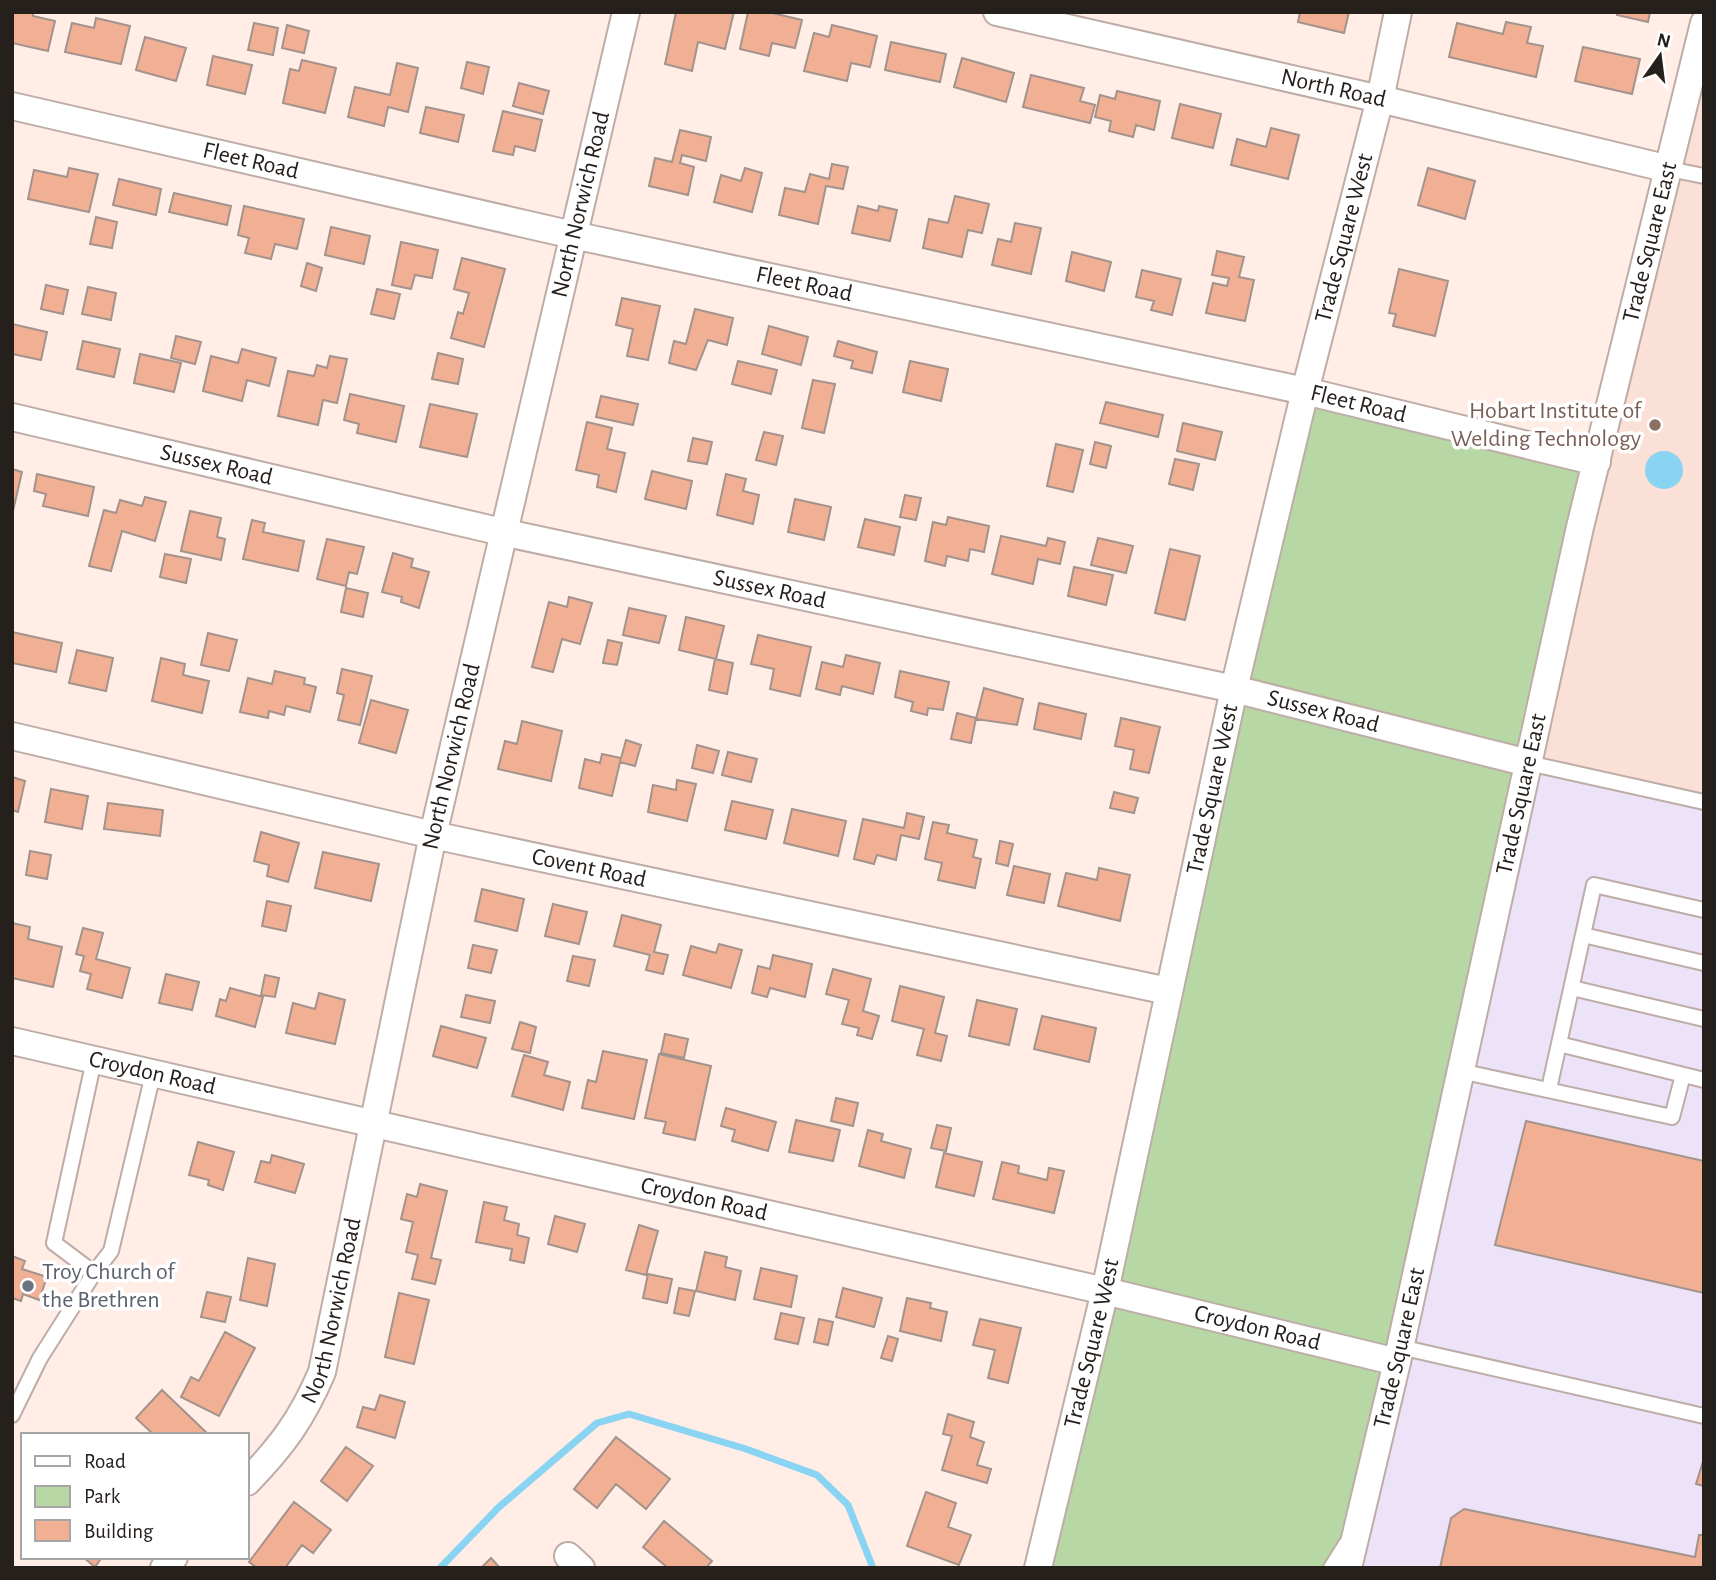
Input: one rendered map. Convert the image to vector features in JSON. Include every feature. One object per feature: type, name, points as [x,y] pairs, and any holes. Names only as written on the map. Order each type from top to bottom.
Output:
[{"type":"street","name":"North Norwich Road","points":[[248,1481],[272,1456],[305,1412],[322,1372],[375,1126],[433,835],[626,12]]},
{"type":"street","name":"North Road","points":[[997,12],[1380,99],[1669,169]]},
{"type":"street","name":"Trade Square West","points":[[1038,1568],[1105,1291],[1234,689],[1305,391],[1380,99],[1398,12]]},
{"type":"street","name":"Trade Square East","points":[[1348,1568],[1597,462],[1704,23]]},
{"type":"street","name":"Fleet Road","points":[[12,106],[573,235],[1305,391],[1597,462]]},
{"type":"street","name":"Sussex Road","points":[[12,417],[502,532],[1234,689],[1528,763]]},
{"type":"street","name":"Covent Road","points":[[12,736],[433,835],[1168,991]]},
{"type":"street","name":"Croydon Road","points":[[12,1041],[1105,1291],[1398,1354]]},
{"type":"lane","points":[[1669,169],[1704,176]]},
{"type":"lane","points":[[1528,763],[1704,802]]},
{"type":"lane","points":[[1549,1089],[1594,885],[1704,911]]},
{"type":"lane","points":[[1583,935],[1704,963]]},
{"type":"lane","points":[[1572,988],[1704,1018]]},
{"type":"lane","points":[[1559,1044],[1704,1080]]},
{"type":"lane","points":[[94,1060],[54,1243],[94,1273]]},
{"type":"lane","points":[[1460,1071],[1672,1117],[1683,1075]]},
{"type":"lane","points":[[12,1415],[40,1358],[111,1251],[153,1074]]},
{"type":"lane","points":[[1398,1354],[1704,1416]]},
{"type":"lane","points":[[1331,1568],[1358,1525]]},
{"type":"shaded area","name":"Hobart Institute of Welding Technology","points":[[1704,23],[1704,802],[1528,763]]},
{"type":"shaded area","points":[[1528,763],[1704,802],[1704,1568],[1348,1568]]},
{"type":"green space","points":[[1305,391],[1597,462],[1358,1525],[1331,1568],[1038,1568]]},
{"type":"water","points":[[1664,451],[1677,457],[1683,470],[1677,483],[1664,489],[1651,483],[1645,470],[1651,457]]},
{"type":"building","points":[[12,12],[33,12],[33,16],[55,21],[48,51],[12,43]]},
{"type":"building","points":[[676,12],[734,12],[725,49],[698,42],[692,71],[665,64]]},
{"type":"building","points":[[748,12],[768,12],[802,20],[795,48],[772,43],[769,56],[740,49]]},
{"type":"building","points":[[1300,12],[1349,12],[1344,33],[1298,22]]},
{"type":"building","points":[[1617,12],[1650,12],[1648,22],[1617,15]]},
{"type":"building","points":[[96,18],[130,26],[121,64],[65,52],[72,23],[94,28]]},
{"type":"building","points":[[1506,22],[1531,27],[1527,43],[1543,46],[1536,77],[1449,57],[1457,23],[1503,34]]},
{"type":"building","points":[[254,23],[278,28],[273,55],[248,50]]},
{"type":"building","points":[[287,25],[309,31],[304,53],[282,48]]},
{"type":"building","points":[[832,25],[877,36],[870,67],[851,63],[847,81],[804,71],[814,33],[829,37]]},
{"type":"building","points":[[145,37],[186,48],[176,81],[136,70]]},
{"type":"building","points":[[891,42],[946,54],[940,82],[885,70]]},
{"type":"building","points":[[1583,47],[1640,59],[1632,94],[1575,81]]},
{"type":"building","points":[[213,56],[252,65],[245,94],[207,85]]},
{"type":"building","points":[[962,58],[1014,73],[1006,102],[954,87]]},
{"type":"building","points":[[302,60],[336,68],[325,113],[283,103],[290,69],[299,71]]},
{"type":"building","points":[[467,62],[489,67],[483,94],[461,88]]},
{"type":"building","points":[[397,63],[418,68],[408,112],[388,107],[384,126],[348,117],[355,87],[390,95]]},
{"type":"building","points":[[1031,75],[1084,88],[1080,101],[1095,105],[1090,123],[1023,107]]},
{"type":"building","points":[[519,83],[549,91],[543,114],[513,106]]},
{"type":"building","points":[[1117,91],[1160,101],[1154,130],[1136,125],[1133,137],[1109,131],[1111,121],[1095,117],[1100,95],[1115,99]]},
{"type":"building","points":[[1180,104],[1221,114],[1213,148],[1172,138]]},
{"type":"building","points":[[426,107],[464,115],[458,142],[420,133]]},
{"type":"building","points":[[503,111],[542,120],[535,151],[515,146],[513,155],[493,151]]},
{"type":"building","points":[[1271,128],[1299,135],[1288,179],[1231,165],[1237,139],[1266,147]]},
{"type":"building","points":[[680,130],[711,137],[706,161],[682,155],[680,163],[694,167],[688,195],[649,186],[655,158],[672,162]]},
{"type":"building","points":[[832,164],[848,167],[843,189],[826,186],[818,224],[779,215],[785,188],[805,192],[810,174],[829,179]]},
{"type":"building","points":[[69,168],[98,174],[89,212],[28,199],[34,170],[67,177]]},
{"type":"building","points":[[745,168],[762,173],[752,212],[714,202],[721,175],[741,181]]},
{"type":"building","points":[[1428,168],[1475,181],[1465,219],[1418,205]]},
{"type":"building","points":[[119,179],[161,189],[156,215],[113,205]]},
{"type":"building","points":[[174,193],[231,206],[227,225],[169,212]]},
{"type":"building","points":[[955,196],[989,204],[982,233],[968,230],[962,257],[923,248],[929,219],[948,223]]},
{"type":"building","points":[[244,206],[304,219],[297,249],[275,244],[271,259],[245,253],[249,238],[238,235]]},
{"type":"building","points":[[858,206],[878,211],[879,206],[897,210],[890,241],[852,233]]},
{"type":"building","points":[[96,217],[117,222],[112,248],[90,244]]},
{"type":"building","points":[[1015,223],[1041,228],[1031,274],[992,265],[998,239],[1011,242]]},
{"type":"building","points":[[331,227],[370,236],[364,264],[325,255]]},
{"type":"building","points":[[401,242],[438,250],[432,278],[415,275],[411,289],[392,285]]},
{"type":"building","points":[[1217,251],[1244,257],[1239,277],[1254,280],[1245,321],[1206,313],[1213,283],[1227,286],[1229,278],[1212,275]]},
{"type":"building","points":[[1072,252],[1111,262],[1104,291],[1066,281]]},
{"type":"building","points":[[462,258],[505,269],[484,347],[451,338],[458,312],[463,314],[469,293],[454,289]]},
{"type":"building","points":[[307,263],[322,268],[316,291],[301,286]]},
{"type":"building","points":[[1399,269],[1448,281],[1435,336],[1393,326],[1396,314],[1389,313]]},
{"type":"building","points":[[1142,270],[1181,279],[1172,315],[1151,310],[1154,301],[1136,297]]},
{"type":"building","points":[[46,285],[68,290],[63,314],[41,309]]},
{"type":"building","points":[[88,287],[116,293],[111,320],[82,314]]},
{"type":"building","points":[[377,289],[400,294],[394,319],[371,314]]},
{"type":"building","points":[[622,298],[660,306],[648,360],[627,356],[633,329],[616,325]]},
{"type":"building","points":[[695,309],[733,318],[727,345],[708,340],[696,370],[669,363],[674,341],[686,344]]},
{"type":"building","points":[[12,324],[47,332],[41,360],[12,354]]},
{"type":"building","points":[[769,326],[808,337],[801,365],[762,354]]},
{"type":"building","points":[[176,336],[201,342],[195,364],[171,358]]},
{"type":"building","points":[[83,341],[120,349],[114,377],[77,369]]},
{"type":"building","points":[[838,341],[877,352],[872,373],[851,368],[853,361],[834,356]]},
{"type":"building","points":[[242,349],[276,358],[269,386],[247,380],[242,401],[203,391],[211,356],[238,363]]},
{"type":"building","points":[[438,353],[463,359],[458,384],[432,379]]},
{"type":"building","points":[[140,354],[181,363],[174,392],[134,383]]},
{"type":"building","points":[[330,356],[347,359],[337,403],[323,400],[318,425],[278,416],[288,371],[314,376],[317,365],[327,368]]},
{"type":"building","points":[[738,361],[777,370],[771,394],[732,384]]},
{"type":"building","points":[[910,361],[948,369],[941,401],[903,392]]},
{"type":"building","points":[[813,380],[835,384],[824,433],[802,428]]},
{"type":"building","points":[[350,394],[404,406],[396,442],[357,433],[359,424],[344,420]]},
{"type":"building","points":[[601,396],[638,404],[633,425],[596,417]]},
{"type":"building","points":[[1106,402],[1163,415],[1158,437],[1100,423]]},
{"type":"building","points":[[430,404],[477,414],[467,457],[420,447]]},
{"type":"building","points":[[587,422],[612,428],[607,449],[625,453],[616,492],[597,487],[599,475],[576,470]]},
{"type":"building","points":[[1183,423],[1222,432],[1215,460],[1177,451]]},
{"type":"building","points":[[764,432],[783,436],[776,465],[756,460]]},
{"type":"building","points":[[693,438],[712,442],[707,464],[688,461]]},
{"type":"building","points":[[1095,442],[1111,446],[1106,468],[1090,464]]},
{"type":"building","points":[[1056,444],[1083,450],[1073,492],[1047,486]]},
{"type":"building","points":[[1175,459],[1199,464],[1193,490],[1169,484]]},
{"type":"building","points":[[12,469],[22,472],[13,511],[12,511]]},
{"type":"building","points":[[652,471],[692,481],[686,509],[645,499]]},
{"type":"building","points":[[37,474],[94,487],[88,516],[43,506],[46,494],[34,491]]},
{"type":"building","points":[[726,474],[746,479],[743,491],[759,495],[753,524],[717,515]]},
{"type":"building","points":[[905,495],[921,498],[916,520],[900,517]]},
{"type":"building","points":[[145,497],[166,502],[155,541],[122,531],[111,571],[89,566],[104,510],[116,513],[120,500],[142,506]]},
{"type":"building","points":[[795,499],[831,507],[824,540],[788,532]]},
{"type":"building","points":[[190,511],[221,518],[217,537],[225,539],[221,560],[181,551]]},
{"type":"building","points":[[948,517],[989,526],[984,552],[970,549],[968,561],[947,556],[945,566],[925,561],[933,522],[946,525]]},
{"type":"building","points":[[865,519],[900,527],[894,555],[858,547]]},
{"type":"building","points":[[252,520],[265,523],[263,532],[304,541],[298,571],[243,559]]},
{"type":"building","points":[[1001,536],[1046,546],[1048,538],[1065,542],[1060,564],[1038,559],[1033,584],[992,574]]},
{"type":"building","points":[[1098,538],[1133,546],[1126,573],[1091,565]]},
{"type":"building","points":[[327,539],[364,547],[357,574],[349,572],[346,586],[317,579]]},
{"type":"building","points":[[1170,549],[1200,556],[1185,620],[1155,613]]},
{"type":"building","points":[[393,553],[413,559],[411,567],[429,572],[419,608],[401,602],[402,597],[382,592]]},
{"type":"building","points":[[165,554],[191,559],[186,583],[160,577]]},
{"type":"building","points":[[1074,567],[1113,575],[1106,605],[1068,596]]},
{"type":"building","points":[[346,588],[368,593],[363,617],[341,612]]},
{"type":"building","points":[[569,597],[592,603],[580,644],[562,639],[553,672],[532,667],[549,602],[567,607]]},
{"type":"building","points":[[629,608],[666,616],[659,643],[623,635]]},
{"type":"building","points":[[686,617],[724,626],[716,659],[679,650]]},
{"type":"building","points":[[12,632],[62,643],[56,672],[12,663]]},
{"type":"building","points":[[208,633],[237,640],[229,671],[201,665]]},
{"type":"building","points":[[758,635],[811,647],[800,696],[770,689],[774,669],[751,664]]},
{"type":"building","points":[[608,640],[622,643],[617,665],[603,663]]},
{"type":"building","points":[[77,650],[113,658],[106,691],[69,683]]},
{"type":"building","points":[[846,655],[880,663],[873,694],[842,686],[840,695],[816,689],[822,662],[843,667]]},
{"type":"building","points":[[161,658],[185,664],[183,675],[209,681],[202,713],[152,701]]},
{"type":"building","points":[[715,659],[733,663],[727,694],[709,690]]},
{"type":"building","points":[[342,669],[372,676],[360,725],[338,720],[344,695],[337,693]]},
{"type":"building","points":[[275,671],[305,678],[304,684],[316,687],[310,712],[286,706],[284,715],[269,711],[268,718],[240,712],[248,678],[272,684]]},
{"type":"building","points":[[900,671],[949,682],[943,710],[928,708],[927,715],[911,711],[913,702],[895,697]]},
{"type":"building","points":[[984,688],[1023,699],[1017,725],[976,719]]},
{"type":"building","points":[[371,700],[408,710],[396,753],[359,743]]},
{"type":"building","points":[[1039,703],[1086,714],[1081,739],[1034,729]]},
{"type":"building","points":[[957,713],[976,718],[971,743],[951,739]]},
{"type":"building","points":[[1121,718],[1160,727],[1149,773],[1130,769],[1134,750],[1115,746]]},
{"type":"building","points":[[522,721],[562,731],[551,781],[498,769],[505,741],[517,744]]},
{"type":"building","points":[[626,740],[641,745],[635,766],[620,762]]},
{"type":"building","points":[[697,745],[719,751],[713,773],[692,768]]},
{"type":"building","points":[[728,752],[757,759],[751,782],[722,775]]},
{"type":"building","points":[[602,754],[621,758],[612,796],[579,788],[585,759],[600,763]]},
{"type":"building","points":[[12,777],[25,781],[18,812],[12,810]]},
{"type":"building","points":[[677,780],[696,784],[687,821],[648,812],[653,785],[676,790]]},
{"type":"building","points":[[51,789],[88,796],[82,829],[45,822]]},
{"type":"building","points":[[1114,792],[1138,798],[1134,813],[1110,808]]},
{"type":"building","points":[[732,801],[773,810],[766,839],[725,830]]},
{"type":"building","points":[[108,803],[163,810],[160,836],[104,829]]},
{"type":"building","points":[[792,809],[846,821],[838,856],[784,843]]},
{"type":"building","points":[[907,813],[924,817],[919,839],[901,835],[896,860],[877,855],[874,864],[854,859],[863,819],[904,828]]},
{"type":"building","points":[[933,822],[949,825],[947,833],[977,840],[973,857],[981,859],[975,888],[938,880],[942,863],[925,859]]},
{"type":"building","points":[[261,832],[299,843],[288,882],[267,876],[269,865],[254,861]]},
{"type":"building","points":[[1000,841],[1013,844],[1008,866],[996,863]]},
{"type":"building","points":[[30,851],[51,855],[47,879],[26,875]]},
{"type":"building","points":[[323,852],[379,864],[371,901],[315,888]]},
{"type":"building","points":[[1014,866],[1050,874],[1044,903],[1007,895]]},
{"type":"building","points":[[1099,868],[1130,875],[1120,921],[1058,906],[1066,873],[1097,880]]},
{"type":"building","points":[[482,889],[524,899],[517,931],[475,921]]},
{"type":"building","points":[[267,901],[291,906],[286,931],[262,926]]},
{"type":"building","points":[[553,904],[587,912],[579,944],[545,936]]},
{"type":"building","points":[[622,915],[661,925],[654,952],[668,955],[663,974],[646,970],[650,955],[614,946]]},
{"type":"building","points":[[12,923],[30,927],[28,939],[62,947],[53,987],[12,978]]},
{"type":"building","points":[[83,928],[103,933],[96,959],[130,968],[122,998],[87,989],[91,974],[80,971],[84,956],[76,954]]},
{"type":"building","points":[[719,944],[742,950],[731,988],[683,975],[691,946],[716,953]]},
{"type":"building","points":[[473,945],[497,950],[491,973],[468,968]]},
{"type":"building","points":[[773,955],[812,964],[805,997],[770,988],[767,997],[752,993],[758,966],[770,969]]},
{"type":"building","points":[[573,956],[595,960],[589,986],[567,981]]},
{"type":"building","points":[[833,969],[871,979],[863,1011],[879,1016],[872,1039],[857,1035],[859,1028],[842,1024],[849,1000],[826,994]]},
{"type":"building","points":[[166,974],[199,982],[192,1010],[159,1003]]},
{"type":"building","points":[[265,975],[279,978],[275,997],[261,995]]},
{"type":"building","points":[[900,986],[944,997],[935,1033],[947,1036],[941,1061],[917,1055],[924,1029],[892,1021]]},
{"type":"building","points":[[230,988],[263,997],[255,1027],[216,1016],[220,999],[226,1001]]},
{"type":"building","points":[[319,993],[345,1000],[335,1044],[286,1033],[293,1003],[315,1009]]},
{"type":"building","points":[[466,995],[495,1001],[490,1023],[461,1017]]},
{"type":"building","points":[[977,1000],[1017,1009],[1009,1045],[969,1036]]},
{"type":"building","points":[[1042,1016],[1096,1028],[1089,1062],[1034,1049]]},
{"type":"building","points":[[520,1022],[536,1027],[530,1053],[512,1049]]},
{"type":"building","points":[[441,1026],[486,1038],[477,1068],[433,1056]]},
{"type":"building","points":[[665,1034],[688,1039],[684,1058],[661,1053]]},
{"type":"building","points":[[603,1051],[647,1060],[634,1119],[582,1108],[588,1080],[596,1082]]},
{"type":"building","points":[[659,1054],[711,1066],[695,1140],[663,1133],[666,1122],[645,1118]]},
{"type":"building","points":[[524,1055],[548,1062],[544,1075],[570,1082],[563,1110],[512,1096]]},
{"type":"building","points":[[836,1098],[858,1103],[853,1126],[831,1121]]},
{"type":"building","points":[[726,1108],[776,1122],[768,1151],[732,1141],[735,1130],[721,1126]]},
{"type":"building","points":[[796,1120],[840,1130],[833,1161],[789,1152]]},
{"type":"building","points":[[1526,1121],[1704,1161],[1704,1293],[1495,1245]]},
{"type":"building","points":[[937,1125],[951,1128],[946,1151],[931,1148]]},
{"type":"building","points":[[868,1130],[883,1134],[881,1141],[911,1149],[904,1178],[859,1166]]},
{"type":"building","points":[[198,1142],[234,1152],[223,1190],[208,1185],[209,1180],[189,1175]]},
{"type":"building","points":[[944,1153],[982,1162],[974,1196],[936,1187]]},
{"type":"building","points":[[272,1155],[304,1164],[295,1193],[255,1182],[261,1161],[270,1163]]},
{"type":"building","points":[[1002,1162],[1019,1166],[1018,1173],[1047,1180],[1049,1168],[1064,1171],[1054,1213],[993,1199]]},
{"type":"building","points":[[420,1184],[447,1191],[431,1258],[441,1260],[435,1284],[412,1279],[418,1255],[406,1252],[413,1222],[401,1219],[407,1194],[417,1197]]},
{"type":"building","points":[[484,1202],[507,1207],[504,1220],[519,1224],[517,1235],[529,1238],[524,1263],[510,1260],[512,1249],[476,1242]]},
{"type":"building","points":[[555,1216],[585,1224],[577,1252],[548,1244]]},
{"type":"building","points":[[639,1225],[658,1231],[646,1275],[626,1270]]},
{"type":"building","points":[[705,1252],[727,1257],[725,1267],[741,1271],[735,1300],[696,1291]]},
{"type":"building","name":"Troy Church of the Brethren","points":[[12,1256],[25,1261],[22,1269],[47,1277],[39,1300],[23,1294],[21,1301],[12,1298]]},
{"type":"building","points":[[248,1258],[275,1264],[267,1306],[240,1300]]},
{"type":"building","points":[[761,1268],[797,1276],[791,1307],[754,1299]]},
{"type":"building","points":[[648,1274],[672,1279],[667,1303],[643,1298]]},
{"type":"building","points":[[679,1288],[695,1291],[689,1316],[674,1313]]},
{"type":"building","points":[[843,1288],[882,1298],[874,1327],[836,1317]]},
{"type":"building","points":[[207,1292],[231,1297],[225,1322],[201,1317]]},
{"type":"building","points":[[399,1293],[429,1300],[414,1364],[385,1357]]},
{"type":"building","points":[[907,1298],[931,1303],[930,1308],[947,1312],[941,1341],[900,1331]]},
{"type":"building","points":[[781,1313],[804,1318],[798,1344],[775,1339]]},
{"type":"building","points":[[819,1319],[833,1322],[828,1345],[814,1342]]},
{"type":"building","points":[[980,1319],[1021,1328],[1008,1383],[988,1378],[995,1350],[973,1345]]},
{"type":"building","points":[[225,1332],[255,1348],[219,1416],[181,1397],[191,1377],[199,1381]]},
{"type":"building","points":[[888,1336],[898,1339],[892,1361],[881,1358]]},
{"type":"building","points":[[162,1390],[207,1433],[152,1433],[136,1418]]},
{"type":"building","points":[[380,1395],[405,1402],[395,1438],[357,1427],[363,1407],[375,1410]]},
{"type":"building","points":[[948,1414],[974,1422],[970,1437],[984,1442],[977,1465],[991,1469],[987,1483],[942,1470],[952,1436],[943,1434]]},
{"type":"building","points":[[616,1437],[670,1479],[646,1509],[616,1484],[597,1508],[574,1489]]},
{"type":"building","points":[[346,1447],[373,1466],[347,1501],[321,1481]]},
{"type":"building","points":[[1704,1458],[1704,1486],[1696,1484]]},
{"type":"building","points":[[926,1492],[956,1503],[948,1527],[971,1535],[959,1565],[907,1546]]},
{"type":"building","points":[[294,1502],[331,1530],[313,1553],[302,1545],[285,1568],[257,1568],[249,1562]]},
{"type":"building","points":[[1464,1509],[1695,1557],[1699,1535],[1704,1535],[1704,1568],[1440,1568],[1451,1518]]},
{"type":"building","points":[[664,1521],[712,1561],[706,1568],[668,1568],[643,1547]]},
{"type":"building","points":[[491,1558],[500,1568],[481,1568]]},
{"type":"building","points":[[85,1559],[101,1559],[95,1567]]},
{"type":"waterway","points":[[440,1568],[499,1507],[597,1423],[629,1414],[746,1449],[817,1475],[848,1505],[873,1568]]},
{"type":"place","name":"Hobart Institute of Welding Technology","points":[[1655,425]]},
{"type":"place","name":"Troy Church of the Brethren","points":[[28,1286]]}]
